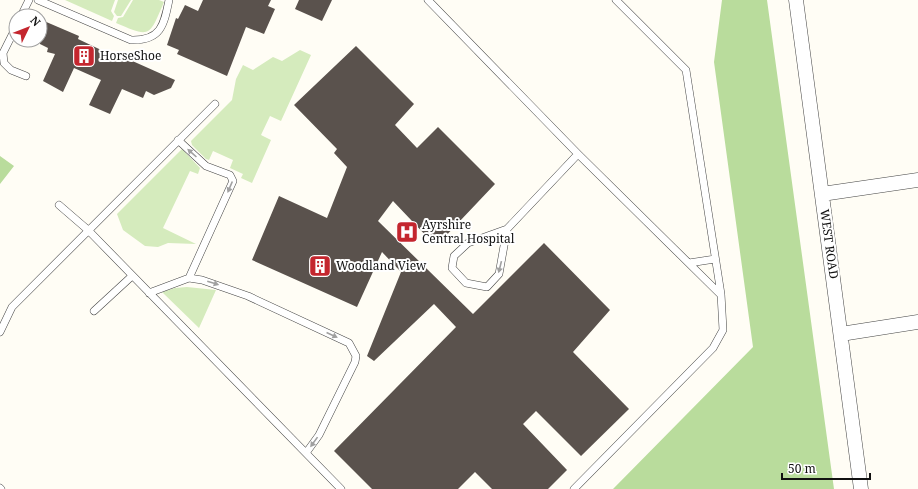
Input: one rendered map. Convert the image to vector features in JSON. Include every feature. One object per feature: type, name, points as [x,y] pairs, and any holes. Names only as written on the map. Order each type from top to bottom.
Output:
[{"type":"street","name":"WEST ROAD","points":[[796,0],[861,489]]},
{"type":"street","points":[[822,194],[918,180]]},
{"type":"street","points":[[841,334],[918,322]]},
{"type":"lane","points":[[38,0],[131,40],[143,41],[156,35],[164,22],[169,0]]},
{"type":"lane","points":[[428,0],[578,154],[721,294]]},
{"type":"lane","points":[[574,489],[713,348],[723,330],[721,294],[686,70],[616,0]]},
{"type":"lane","points":[[8,42],[3,52],[4,63],[11,70],[26,76]]},
{"type":"lane","points":[[0,332],[12,307],[215,104]]},
{"type":"lane","points":[[178,140],[206,166],[230,175],[233,181],[189,278]]},
{"type":"lane","points":[[507,229],[499,274],[487,287],[466,284],[452,268],[454,256],[468,244],[507,229],[578,154]]},
{"type":"lane","points":[[59,205],[88,230],[341,489]]},
{"type":"lane","points":[[689,263],[715,259]]},
{"type":"lane","points":[[94,311],[132,276]]},
{"type":"lane","points":[[149,293],[189,278],[202,280],[248,296],[348,343],[356,356],[353,368],[318,435],[306,453]]},
{"type":"green space","points":[[65,0],[115,0],[111,11],[114,16],[112,21]]},
{"type":"green space","points":[[118,0],[131,0],[121,16],[117,16],[114,12]]},
{"type":"green space","points":[[133,0],[159,0],[164,2],[155,22],[148,31],[136,31],[116,23],[118,18],[123,17]]},
{"type":"green space","points":[[722,0],[767,0],[834,489],[613,489],[753,347],[714,62]]},
{"type":"green space","points":[[300,50],[311,55],[281,121],[270,116],[261,135],[271,140],[252,183],[241,178],[243,174],[230,168],[233,160],[213,151],[209,160],[206,159],[192,145],[191,141],[232,100],[236,79],[243,65],[253,70],[273,57],[282,61]]},
{"type":"green space","points":[[182,149],[200,168],[198,174],[190,171],[163,228],[196,244],[168,243],[158,247],[145,246],[123,230],[117,214]]},
{"type":"green space","points":[[0,156],[14,166],[0,184]]},
{"type":"green space","points":[[187,287],[216,290],[199,328],[162,292],[175,288]]},
{"type":"building","points":[[203,0],[271,0],[268,6],[275,9],[264,34],[246,27],[227,76],[177,54],[179,50],[167,45],[176,18],[178,19],[185,5],[198,11]]},
{"type":"building","points":[[299,0],[332,0],[322,21],[295,9]]},
{"type":"building","points":[[48,23],[79,36],[78,39],[118,58],[119,55],[175,80],[171,88],[154,95],[146,91],[143,98],[122,89],[110,114],[89,105],[101,80],[74,68],[63,92],[43,81],[55,54],[47,52]]},
{"type":"building","name":"Woodland View","points":[[356,46],[414,104],[395,125],[417,148],[438,127],[495,184],[441,241],[434,235],[430,240],[393,201],[378,221],[473,314],[544,243],[610,310],[573,352],[629,409],[581,456],[536,411],[523,424],[567,470],[548,489],[492,489],[475,472],[458,489],[372,489],[334,451],[456,327],[434,304],[374,361],[367,356],[401,272],[382,252],[357,307],[252,260],[279,196],[327,218],[347,167],[334,153],[337,149],[294,105]]},
{"type":"place","name":"HorseShoe","points":[[84,56]]},
{"type":"place","name":"Ayrshire Central Hospital","points":[[407,232]]},
{"type":"place","name":"Woodland View","points":[[320,266]]}]
